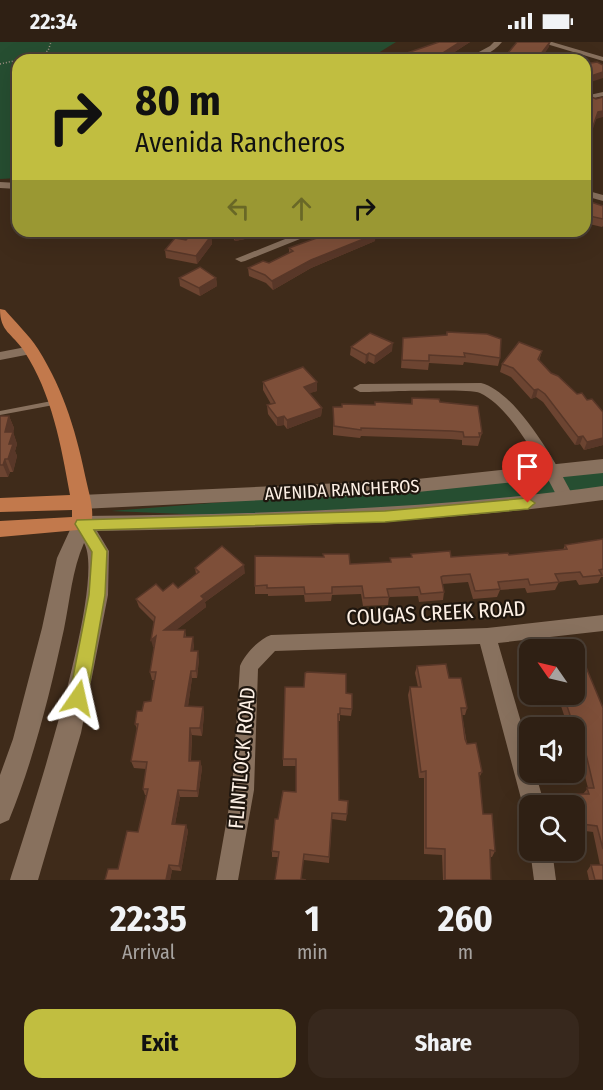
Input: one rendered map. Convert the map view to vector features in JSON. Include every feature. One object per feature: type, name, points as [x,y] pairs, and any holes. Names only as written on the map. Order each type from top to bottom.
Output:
[{"type":"main road","points":[[0,314],[31,350],[57,402],[67,430],[81,502],[82,524],[67,558],[53,628],[25,739],[0,811]]},
{"type":"main road","name":"AVENIDA RANCHEROS","points":[[81,502],[426,485],[603,466]]},
{"type":"main road","name":"AVENIDA RANCHEROS","points":[[82,524],[385,516],[509,506],[603,493]]},
{"type":"main road","points":[[0,505],[81,502]]},
{"type":"main road","points":[[0,529],[82,524]]},
{"type":"main road","points":[[24,880],[69,733],[97,595],[99,551],[82,524]]},
{"type":"street","points":[[480,54],[493,48],[498,42]]},
{"type":"street","points":[[544,42],[586,54]]},
{"type":"street","points":[[241,259],[299,237]]},
{"type":"street","points":[[0,356],[31,350]]},
{"type":"street","points":[[360,388],[481,387],[508,406],[554,473],[566,498]]},
{"type":"street","name":"COUGAS CREEK ROAD","points":[[271,643],[487,636],[603,623]]},
{"type":"street","points":[[487,636],[531,795]]},
{"type":"street","name":"FLINTLOCK ROAD","points":[[227,880],[243,790],[249,666],[271,643]]},
{"type":"street","points":[[542,861],[545,880]]},
{"type":"lane","points":[[0,413],[57,402]]},
{"type":"path","points":[[42,54],[48,51],[51,42]]},
{"type":"green space","points":[[0,42],[396,42],[377,54],[12,54],[12,178],[0,179]]},
{"type":"green space","points":[[603,469],[603,490],[570,495],[559,474]]},
{"type":"green space","points":[[551,476],[559,496],[279,518],[111,511]]},
{"type":"building","points":[[439,42],[460,42],[441,54],[404,54]]},
{"type":"building","points":[[517,42],[550,42],[541,54],[506,54]]},
{"type":"building","points":[[597,62],[603,65],[603,72],[591,76],[591,63]]},
{"type":"building","points":[[591,97],[596,99],[603,97],[603,111],[598,112],[591,132]]},
{"type":"building","points":[[591,202],[603,206],[603,219],[591,216]]},
{"type":"building","points":[[189,237],[210,237],[196,256],[165,250],[175,238],[186,240]]},
{"type":"building","points":[[319,237],[368,237],[311,260],[272,281],[265,275],[248,268],[263,261],[269,263],[293,251],[289,248]]},
{"type":"building","points":[[200,267],[216,278],[199,288],[179,278]]},
{"type":"building","points":[[447,332],[487,334],[501,339],[500,358],[464,353],[465,357],[429,355],[429,361],[402,360],[403,338],[447,335]]},
{"type":"building","points":[[370,333],[393,343],[375,356],[369,353],[366,355],[351,347]]},
{"type":"building","points":[[519,342],[542,351],[538,359],[551,373],[558,376],[577,394],[582,393],[587,400],[592,399],[603,412],[603,438],[587,442],[583,436],[578,437],[545,394],[538,389],[534,390],[513,368],[502,364]]},
{"type":"building","points":[[303,367],[317,382],[304,387],[322,408],[287,420],[284,416],[277,418],[267,405],[275,403],[263,382]]},
{"type":"building","points":[[412,398],[439,399],[440,402],[478,406],[482,433],[479,433],[480,437],[464,437],[463,432],[452,431],[361,428],[361,430],[334,426],[333,407],[342,407],[342,404],[375,405],[375,402],[412,404]]},
{"type":"building","points":[[0,416],[9,416],[5,432],[13,432],[9,444],[13,444],[8,459],[5,459],[3,465],[0,465]]},
{"type":"building","points":[[603,539],[603,569],[599,570],[602,575],[583,577],[580,572],[555,574],[559,582],[530,585],[528,579],[498,582],[500,589],[475,591],[470,574],[443,576],[441,577],[444,592],[421,594],[419,587],[387,589],[389,597],[364,598],[362,586],[332,587],[332,593],[305,594],[304,587],[255,586],[255,556],[324,557],[323,554],[349,554],[350,564],[391,562],[390,558],[412,557],[411,554],[450,551],[451,557],[508,553],[509,555],[567,549],[565,545]]},
{"type":"building","points":[[222,546],[244,565],[201,596],[204,599],[164,630],[185,630],[184,637],[193,637],[191,651],[198,651],[196,671],[191,671],[185,706],[203,707],[200,728],[190,728],[189,761],[200,761],[197,791],[178,790],[172,824],[186,825],[179,866],[169,865],[166,880],[105,880],[108,869],[118,869],[127,831],[138,832],[148,789],[143,789],[147,762],[131,761],[138,724],[135,724],[137,711],[142,711],[144,702],[151,701],[156,672],[150,672],[156,636],[151,640],[155,617],[136,599],[156,584],[163,591],[173,583],[178,588],[199,572],[195,568]]},
{"type":"building","points":[[446,664],[449,678],[461,678],[467,708],[461,708],[465,739],[467,744],[476,743],[482,772],[479,773],[483,814],[492,814],[495,851],[490,850],[491,880],[445,880],[445,849],[426,848],[426,771],[421,772],[410,687],[421,687],[417,666]]},
{"type":"building","points":[[586,667],[603,708],[603,849],[597,826],[585,824],[585,795],[576,794],[589,794],[587,788],[594,788],[585,754],[585,717],[571,717],[567,705],[585,705]]},
{"type":"building","points":[[307,672],[346,674],[346,693],[352,694],[352,709],[340,708],[340,714],[338,714],[339,800],[348,801],[347,814],[332,813],[329,857],[304,854],[301,879],[306,880],[275,880],[279,852],[272,851],[275,819],[278,819],[283,791],[296,792],[296,759],[283,759],[285,687],[304,687]]},
{"type":"building","points":[[591,865],[603,865],[603,880],[595,880]]},
{"type":"route","points":[[78,698],[97,595],[99,551],[82,524],[272,521],[385,516],[528,503]]}]
